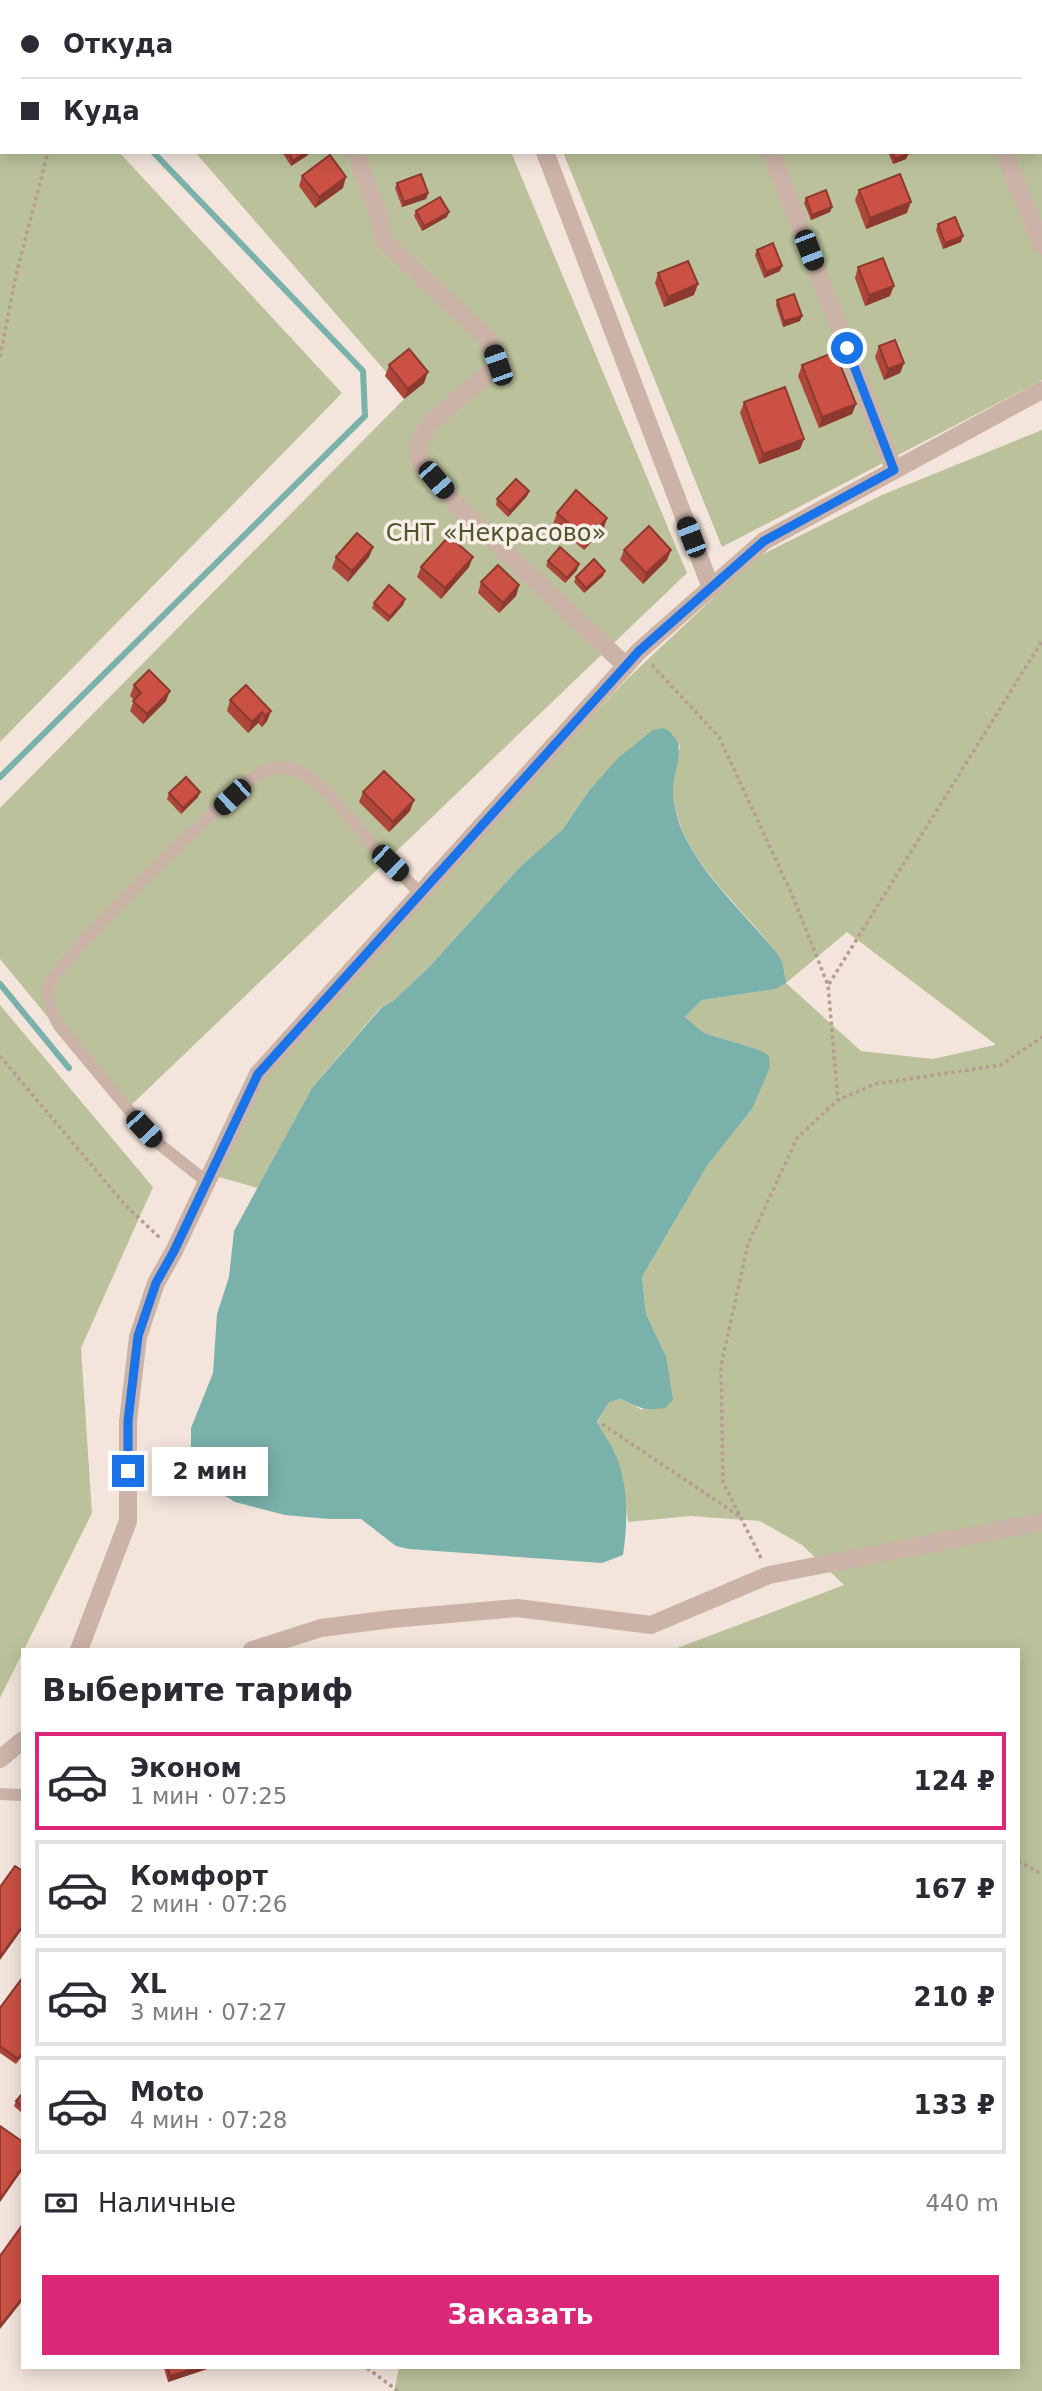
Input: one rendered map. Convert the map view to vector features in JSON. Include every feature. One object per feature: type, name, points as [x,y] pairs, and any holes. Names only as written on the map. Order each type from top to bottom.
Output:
[{"type":"street","points":[[356,154],[378,212],[384,241],[489,340],[498,365],[431,422],[418,444],[421,463],[466,514],[626,666]]},
{"type":"street","points":[[546,154],[711,588]]},
{"type":"street","points":[[772,154],[894,470]]},
{"type":"street","points":[[1005,154],[1042,246]]},
{"type":"street","points":[[80,1648],[128,1521],[128,1421],[138,1336],[156,1283],[174,1251],[258,1074],[639,651],[764,541],[1042,390]]},
{"type":"street","points":[[258,1648],[321,1628],[517,1608],[651,1625],[769,1575],[1042,1521]]},
{"type":"street","points":[[0,1759],[21,1742]]},
{"type":"lane","points":[[207,1182],[154,1140],[59,1026],[49,1008],[49,985],[65,962],[159,865],[250,780],[270,768],[288,768],[303,774],[324,790],[374,848],[421,894]]},
{"type":"lane","points":[[0,1794],[21,1795]]},
{"type":"path","points":[[0,356],[16,275],[47,154]]},
{"type":"path","points":[[828,985],[1042,640]]},
{"type":"path","points":[[639,651],[719,737],[793,897],[828,985],[838,1100]]},
{"type":"path","points":[[769,1575],[723,1482],[721,1366],[748,1244],[796,1138],[838,1100],[875,1084],[1001,1065],[1042,1037]]},
{"type":"path","points":[[0,1056],[125,1205],[174,1251]]},
{"type":"path","points":[[601,1424],[740,1517]]},
{"type":"path","points":[[1020,1862],[1042,1874]]},
{"type":"path","points":[[367,2369],[398,2391]]},
{"type":"green space","points":[[0,154],[121,154],[342,393],[0,742]]},
{"type":"green space","name":"СНТ «Некрасово»","points":[[197,154],[512,154],[687,573],[125,1111],[0,959],[0,808],[407,396]]},
{"type":"green space","points":[[564,154],[1042,154],[1042,380],[722,547]]},
{"type":"green space","points":[[1042,430],[1042,2391],[394,2391],[399,2369],[1020,2369],[1020,1648],[677,1648],[844,1585],[802,1545],[760,1521],[691,1516],[628,1522],[624,1488],[615,1453],[597,1423],[609,1402],[621,1399],[642,1410],[666,1356],[646,1314],[642,1277],[707,1166],[752,1109],[760,1050],[704,1033],[685,1017],[702,1000],[775,989],[782,961],[701,863],[688,842],[678,819],[673,794],[680,745],[588,792],[563,829],[521,866],[428,968],[393,1001],[381,1007],[312,1088],[258,1188],[205,1173],[276,1055],[627,679],[757,557],[882,495]],"holes":[[[847,932],[995,1045],[933,1059],[861,1051],[786,983]]]},
{"type":"green space","points":[[0,1005],[153,1187],[81,1348],[92,1513],[25,1648],[21,1648],[21,1656],[0,1698]]},
{"type":"water","points":[[664,728],[672,734],[679,748],[673,791],[681,828],[711,878],[776,952],[782,961],[786,983],[775,989],[702,1000],[685,1017],[704,1033],[760,1050],[769,1056],[770,1067],[752,1109],[707,1166],[642,1277],[646,1314],[666,1356],[673,1400],[665,1408],[652,1409],[638,1407],[621,1399],[609,1402],[597,1422],[614,1451],[625,1489],[626,1529],[623,1555],[602,1563],[409,1549],[396,1546],[361,1519],[285,1515],[235,1502],[203,1483],[191,1463],[191,1428],[213,1373],[217,1314],[229,1277],[234,1231],[312,1088],[382,1007],[393,1001],[428,968],[521,866],[563,829],[588,792],[618,758],[653,730]]},
{"type":"building","points":[[289,154],[303,154],[293,161]]},
{"type":"building","points":[[893,154],[908,154],[895,159]]},
{"type":"building","points":[[330,155],[346,177],[319,197],[302,176]]},
{"type":"building","points":[[421,174],[428,193],[404,202],[397,183]]},
{"type":"building","points":[[900,174],[911,202],[870,218],[859,190]]},
{"type":"building","points":[[826,190],[832,207],[812,215],[806,198]]},
{"type":"building","points":[[440,197],[449,212],[424,226],[416,211]]},
{"type":"building","points":[[955,217],[963,236],[945,243],[938,224]]},
{"type":"building","points":[[773,243],[782,266],[766,272],[757,250]]},
{"type":"building","points":[[883,258],[894,286],[869,295],[858,267]]},
{"type":"building","points":[[688,261],[698,284],[668,297],[658,273]]},
{"type":"building","points":[[794,294],[802,316],[784,321],[777,300]]},
{"type":"building","points":[[895,340],[904,363],[888,369],[879,346]]},
{"type":"building","points":[[409,349],[428,372],[408,389],[389,365]]},
{"type":"building","points":[[835,352],[856,404],[822,417],[802,365]]},
{"type":"building","points":[[785,387],[804,439],[763,454],[744,402]]},
{"type":"building","points":[[516,479],[529,491],[510,511],[497,499]]},
{"type":"building","points":[[576,490],[607,518],[588,540],[557,513]]},
{"type":"building","points":[[649,526],[671,550],[646,573],[624,550]]},
{"type":"building","points":[[357,533],[373,547],[352,571],[336,557]]},
{"type":"building","points":[[449,536],[473,557],[445,588],[421,567]]},
{"type":"building","points":[[560,547],[579,564],[567,578],[548,561]]},
{"type":"building","points":[[594,559],[605,571],[586,588],[576,577]]},
{"type":"building","points":[[498,565],[519,585],[503,603],[481,582]]},
{"type":"building","points":[[389,585],[405,599],[390,617],[374,603]]},
{"type":"building","points":[[149,670],[170,691],[147,714],[133,701],[141,693],[134,685]]},
{"type":"building","points":[[246,685],[271,711],[265,716],[262,712],[252,722],[230,700]]},
{"type":"building","points":[[384,771],[414,800],[393,822],[363,792]]},
{"type":"building","points":[[186,777],[200,792],[183,808],[169,793]]},
{"type":"building","points":[[15,1866],[21,1870],[21,1928],[0,1957],[0,1887]]},
{"type":"building","points":[[21,1980],[21,2055],[18,2059],[0,2046],[0,2008]]},
{"type":"building","points":[[0,2126],[21,2141],[21,2169],[0,2200]]},
{"type":"building","points":[[21,2227],[21,2300],[0,2326],[0,2256]]},
{"type":"building","points":[[168,2369],[194,2369],[170,2376]]},
{"type":"waterway","points":[[0,777],[365,416],[363,371],[155,154]]},
{"type":"waterway","points":[[0,984],[69,1068]]},
{"type":"route","points":[[128,1471],[128,1421],[138,1336],[156,1283],[174,1251],[258,1074],[639,651],[764,541],[894,470],[847,348]]}]
